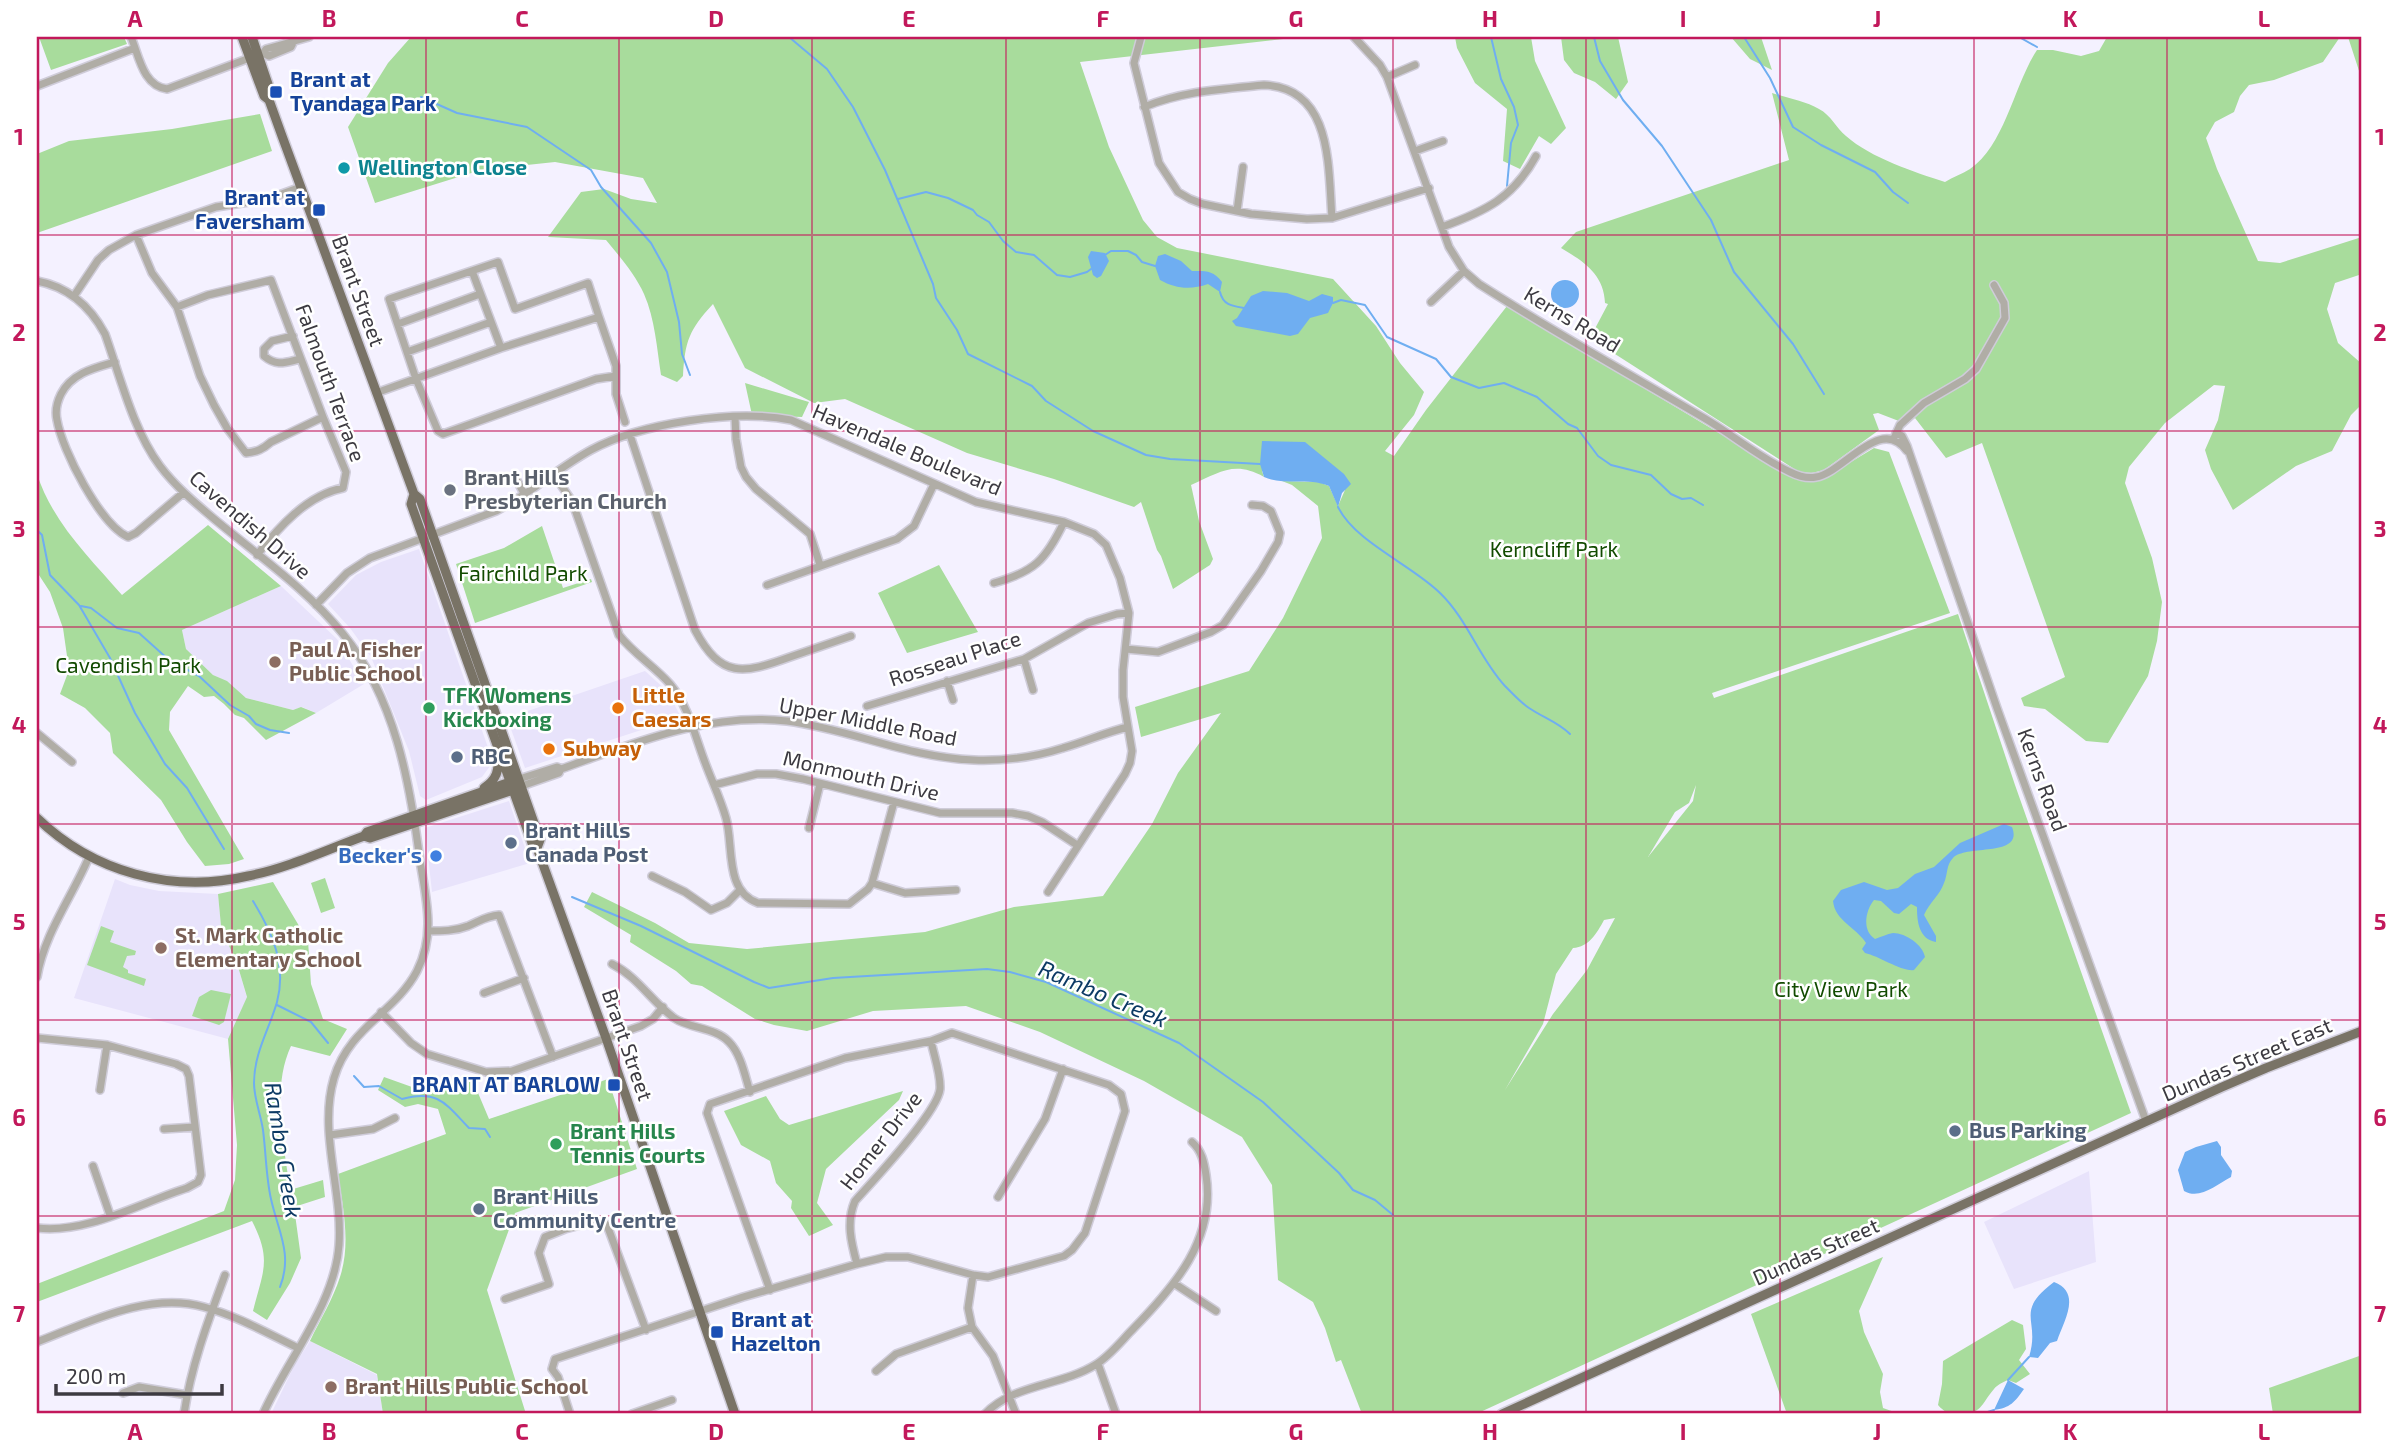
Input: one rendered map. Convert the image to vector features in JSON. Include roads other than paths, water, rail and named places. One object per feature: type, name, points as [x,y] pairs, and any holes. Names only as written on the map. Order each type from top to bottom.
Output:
[{"type":"main road","name":"Brant Street","points":[[242,37],[257,56]]},
{"type":"main road","name":"Brant Street","points":[[251,37],[264,96],[269,100],[414,494],[411,504],[428,536],[516,784]]},
{"type":"main road","name":"Brant Street","points":[[428,536],[498,745],[540,840],[537,848],[606,1038],[735,1414]]},
{"type":"main road","points":[[480,791],[491,783],[498,772],[498,745]]},
{"type":"main road","name":"Upper Middle Road","points":[[37,818],[66,843],[111,867],[161,880],[221,881],[271,870],[364,836],[370,838],[480,791],[516,784]]},
{"type":"main road","name":"Upper Middle Road","points":[[415,819],[516,784]]},
{"type":"main road","name":"Dundas Street East","points":[[2146,1121],[2266,1068],[2362,1031]]},
{"type":"main road","name":"Dundas Street","points":[[1502,1414],[2146,1121]]},
{"type":"street","points":[[131,37],[146,76],[158,88],[167,89],[257,56],[269,56],[309,37]]},
{"type":"street","points":[[1141,37],[1134,63],[1144,107],[1159,163],[1178,192],[1203,204],[1307,219],[1332,218],[1429,188]]},
{"type":"street","name":"Kerns Road","points":[[1354,37],[1380,65],[1387,77],[1449,247],[1464,271],[1479,284],[1717,425],[1789,471],[1805,477],[1824,475],[1877,441],[1902,436],[2146,1121]]},
{"type":"street","points":[[37,86],[135,48]]},
{"type":"street","points":[[1387,77],[1415,65]]},
{"type":"street","points":[[1144,107],[1166,97],[1264,85],[1276,85],[1302,98],[1318,118],[1324,136],[1332,218]]},
{"type":"street","points":[[1415,151],[1443,141]]},
{"type":"street","points":[[1442,227],[1476,215],[1499,201],[1525,176],[1536,156]]},
{"type":"street","points":[[1237,211],[1243,167]]},
{"type":"street","points":[[74,296],[98,260],[136,234],[216,207],[268,199],[301,187]]},
{"type":"street","points":[[136,234],[152,273],[177,307],[214,405],[246,453],[264,448],[323,417]]},
{"type":"street","points":[[616,376],[596,379],[443,434],[438,431],[416,379],[389,299],[498,262],[514,309],[588,283],[616,366],[616,376],[616,394],[625,422]]},
{"type":"street","points":[[472,271],[501,348]]},
{"type":"street","points":[[1431,302],[1464,271]]},
{"type":"street","name":"Falmouth Terrace","points":[[177,307],[208,295],[271,280],[346,472],[343,488],[328,492],[294,515],[257,555]]},
{"type":"street","name":"Cavendish Drive","points":[[37,281],[55,286],[74,296],[97,320],[145,441],[160,466],[183,493],[316,605],[345,635],[376,685],[405,766],[427,901],[428,930],[424,954],[413,978],[353,1041],[339,1066],[331,1093],[330,1135],[339,1242],[337,1261],[330,1287],[263,1414]]},
{"type":"street","points":[[1895,436],[1900,425],[1924,403],[1965,379],[1976,369],[2005,318],[2004,303],[1994,285]]},
{"type":"street","points":[[398,324],[480,294]]},
{"type":"street","points":[[376,393],[501,348],[599,317]]},
{"type":"street","points":[[407,352],[491,321]]},
{"type":"street","points":[[293,336],[272,341],[264,349],[264,356],[272,362],[282,364],[300,359]]},
{"type":"street","points":[[115,362],[76,377],[66,386],[57,406],[56,419],[62,439],[89,494],[119,533],[128,537],[183,493]]},
{"type":"street","points":[[735,417],[739,455],[746,477],[756,489],[810,534],[820,565]]},
{"type":"street","name":"Havendale Boulevard","points":[[316,605],[338,581],[370,558],[496,511],[592,450],[657,426],[735,417],[776,417],[791,420],[976,502],[1064,522],[1094,534],[1106,545],[1120,578],[1129,613],[1123,684],[1132,751],[1130,763],[1048,892]]},
{"type":"street","points":[[630,435],[695,630],[708,652],[720,663],[731,668],[756,669],[851,636]]},
{"type":"street","points":[[554,475],[572,500],[620,635],[628,646],[670,684],[684,705],[727,824],[735,882],[739,891],[749,900],[758,903],[849,904],[872,883],[894,802]]},
{"type":"street","points":[[516,479],[525,495]]},
{"type":"street","points":[[767,585],[897,539],[914,526],[934,484]]},
{"type":"street","points":[[1126,649],[1158,652],[1223,625],[1278,542],[1280,533],[1271,511],[1263,506],[1252,505]]},
{"type":"street","points":[[993,583],[1023,574],[1042,560],[1051,550],[1064,522]]},
{"type":"street","name":"Rosseau Place","points":[[867,706],[1024,659],[1088,623],[1129,613]]},
{"type":"street","points":[[1024,659],[1034,690]]},
{"type":"street","points":[[947,681],[953,700]]},
{"type":"street","name":"Upper Middle Road","points":[[516,784],[559,773],[561,769],[692,726],[744,720],[788,721],[914,752],[973,760],[1046,752],[1128,727]]},
{"type":"street","points":[[37,733],[72,762]]},
{"type":"street","name":"Monmouth Drive","points":[[714,785],[757,774],[790,776],[940,813],[1012,813],[1028,816],[1077,845]]},
{"type":"street","points":[[809,828],[820,784]]},
{"type":"street","points":[[37,977],[40,958],[47,941],[89,857]]},
{"type":"street","points":[[652,876],[685,892],[711,910],[727,903],[739,891]]},
{"type":"street","points":[[872,883],[905,894],[956,890]]},
{"type":"street","points":[[428,930],[451,930],[468,926],[486,915],[499,915],[552,1058]]},
{"type":"street","points":[[37,936],[47,941]]},
{"type":"street","points":[[612,964],[625,971],[674,1018],[716,1033],[730,1043],[750,1092]]},
{"type":"street","points":[[484,993],[524,978]]},
{"type":"street","points":[[381,1012],[411,1043],[427,1054],[486,1072],[512,1071],[552,1058],[647,1023],[663,1007]]},
{"type":"street","points":[[570,1414],[558,1377],[552,1369],[555,1359],[701,1312],[886,1257],[908,1257],[988,1277],[1064,1256],[1085,1233],[1125,1111],[1124,1100],[1118,1090],[1109,1084],[952,1033],[931,1041],[845,1058],[710,1104],[707,1113],[770,1290]]},
{"type":"street","points":[[37,1038],[107,1045],[176,1063],[186,1069],[201,1175],[198,1182],[110,1215],[63,1229],[37,1228]]},
{"type":"street","name":"Homer Drive","points":[[857,1264],[849,1227],[855,1201],[936,1103],[940,1090],[931,1041]]},
{"type":"street","points":[[100,1090],[107,1045]]},
{"type":"street","points":[[998,1197],[1045,1119],[1063,1069]]},
{"type":"street","points":[[330,1135],[373,1129],[395,1118]]},
{"type":"street","points":[[164,1129],[195,1127]]},
{"type":"street","points":[[985,1414],[1010,1395],[1076,1376],[1098,1364],[1175,1284],[1198,1241],[1207,1206],[1208,1189],[1204,1161],[1201,1152],[1192,1142]]},
{"type":"street","points":[[93,1166],[110,1215]]},
{"type":"street","points":[[505,1299],[549,1284],[539,1253],[545,1237],[600,1220],[607,1224],[646,1330]]},
{"type":"street","points":[[184,1414],[197,1353],[225,1275]]},
{"type":"street","points":[[973,1275],[968,1308],[972,1327],[993,1356],[1016,1414]]},
{"type":"street","points":[[1175,1284],[1216,1311]]},
{"type":"street","points":[[37,1342],[110,1314],[172,1303],[201,1306],[237,1318],[298,1348]]},
{"type":"street","points":[[876,1371],[896,1354],[972,1327]]},
{"type":"street","points":[[1098,1364],[1116,1414]]},
{"type":"street","points":[[123,1393],[139,1387],[187,1395]]},
{"type":"street","points":[[632,1414],[672,1400]]},
{"type":"water","points":[[1091,251],[1105,253],[1109,261],[1101,276],[1097,278],[1093,275],[1088,257]]},
{"type":"water","points":[[1165,254],[1181,261],[1192,271],[1205,271],[1215,275],[1222,282],[1220,292],[1208,284],[1184,288],[1160,280],[1155,266],[1158,256]]},
{"type":"water","points":[[1565,280],[1575,284],[1579,294],[1575,304],[1565,308],[1555,304],[1551,294],[1555,284]]},
{"type":"water","points":[[1263,291],[1287,293],[1309,301],[1322,294],[1333,297],[1333,303],[1328,313],[1310,318],[1298,334],[1290,336],[1236,326],[1232,321],[1237,318],[1251,296]]},
{"type":"water","points":[[1262,441],[1305,442],[1344,474],[1351,484],[1342,493],[1338,507],[1329,486],[1264,477],[1260,464]]},
{"type":"water","points":[[2004,824],[2012,827],[2013,837],[2010,843],[2002,847],[1960,854],[1951,861],[1942,887],[1924,915],[1936,936],[1936,942],[1923,934],[1917,907],[1911,904],[1899,914],[1894,913],[1881,901],[1874,900],[1867,915],[1868,931],[1875,939],[1891,933],[1913,940],[1925,957],[1914,970],[1903,969],[1865,953],[1862,949],[1866,943],[1835,908],[1833,901],[1841,890],[1864,882],[1887,890],[1898,888],[1915,874],[1934,867],[1960,843]]},
{"type":"water","points":[[2217,1141],[2221,1147],[2221,1155],[2232,1171],[2231,1177],[2202,1193],[2184,1191],[2178,1170],[2185,1152]]},
{"type":"water","points":[[2054,1282],[2067,1293],[2067,1316],[2057,1341],[2050,1343],[2038,1358],[2029,1357],[2032,1344],[2031,1309],[2034,1301]]},
{"type":"water","points":[[2008,1380],[2024,1389],[2012,1404],[1994,1410]]},
{"type":"waterway","points":[[789,37],[827,69],[853,107],[885,170],[933,284],[936,298],[957,330],[968,354],[1032,386],[1046,401],[1093,431],[1146,455],[1260,464]]},
{"type":"waterway","points":[[1491,37],[1501,79],[1514,107],[1518,125],[1511,143],[1507,186]]},
{"type":"waterway","points":[[1594,37],[1600,61],[1623,100],[1662,146],[1711,220],[1734,272],[1793,344],[1824,394]]},
{"type":"waterway","points":[[1744,37],[1770,78],[1793,127],[1821,145],[1875,172],[1893,192],[1908,203]]},
{"type":"waterway","points":[[2019,37],[2037,47]]},
{"type":"waterway","points":[[421,97],[457,113],[527,127],[591,170],[601,187],[651,243],[667,272],[679,322],[682,354],[690,375]]},
{"type":"waterway","points":[[898,199],[926,192],[948,198],[973,210],[989,222],[1003,241],[1016,252],[1034,255],[1057,275],[1070,277],[1091,269]]},
{"type":"waterway","points":[[1105,255],[1111,251],[1128,251],[1142,262],[1155,266]]},
{"type":"waterway","points":[[1220,292],[1226,302],[1244,308]]},
{"type":"waterway","points":[[1333,303],[1341,300],[1365,305],[1387,337],[1436,359],[1451,377],[1479,388],[1504,383],[1537,397],[1568,424],[1577,428],[1598,456],[1611,465],[1651,475],[1671,494],[1682,499],[1691,498],[1703,505]]},
{"type":"waterway","points":[[1338,507],[1346,520],[1370,542],[1440,593],[1458,615],[1496,675],[1516,697],[1570,734]]},
{"type":"waterway","name":"Rambo Creek","points":[[37,530],[42,535],[50,575],[79,605],[110,658],[135,713],[165,764],[187,788],[224,849]]},
{"type":"waterway","points":[[81,606],[91,608],[117,628],[139,633],[169,660],[199,676],[230,705],[249,716],[256,724],[270,730],[289,733]]},
{"type":"waterway","name":"Rambo Creek","points":[[572,897],[641,926],[769,988],[833,978],[987,969],[1046,982],[1179,1043],[1263,1102],[1339,1173],[1353,1190],[1375,1200],[1393,1215]]},
{"type":"waterway","name":"Rambo Creek","points":[[253,901],[272,937],[280,975],[277,1002],[259,1052],[254,1083],[263,1130],[269,1191],[285,1253],[284,1275],[280,1287]]},
{"type":"waterway","points":[[277,1005],[311,1022],[328,1043]]},
{"type":"waterway","points":[[354,1076],[364,1087],[379,1086],[402,1099],[414,1096],[433,1097],[454,1112],[469,1128],[485,1129],[490,1137]]},
{"type":"waterway","points":[[2008,1380],[2029,1357]]},
{"type":"waterway","points":[[1981,1414],[1994,1410]]},
{"type":"place","name":"Brant at Tyandaga Park","points":[[276,92]]},
{"type":"place","name":"Wellington Close","points":[[344,168]]},
{"type":"place","name":"Brant at Faversham","points":[[319,210]]},
{"type":"place","name":"Brant Hills Presbyterian Church","points":[[450,490]]},
{"type":"place","name":"Paul A. Fisher Public School","points":[[275,662]]},
{"type":"place","name":"TFK Womens Kickboxing","points":[[429,708]]},
{"type":"place","name":"Little Caesars","points":[[618,708]]},
{"type":"place","name":"Subway","points":[[549,749]]},
{"type":"place","name":"RBC","points":[[457,757]]},
{"type":"place","name":"Brant Hills Canada Post","points":[[511,843]]},
{"type":"place","name":"Becker's","points":[[436,856]]},
{"type":"place","name":"St. Mark Catholic Elementary School","points":[[161,948]]},
{"type":"place","name":"BRANT AT BARLOW","points":[[614,1085]]},
{"type":"place","name":"Bus Parking","points":[[1955,1131]]},
{"type":"place","name":"Brant Hills Tennis Courts","points":[[556,1144]]},
{"type":"place","name":"Brant Hills Community Centre","points":[[479,1209]]},
{"type":"place","name":"Brant at Hazelton","points":[[717,1332]]},
{"type":"place","name":"Brant Hills Public School","points":[[331,1387]]},
{"type":"park label","name":"Kerncliff Park","points":[[1554,550]]},
{"type":"park label","name":"Fairchild Park","points":[[523,574]]},
{"type":"park label","name":"Cavendish Park","points":[[128,666]]},
{"type":"park label","name":"City View Park","points":[[1841,990]]}]
